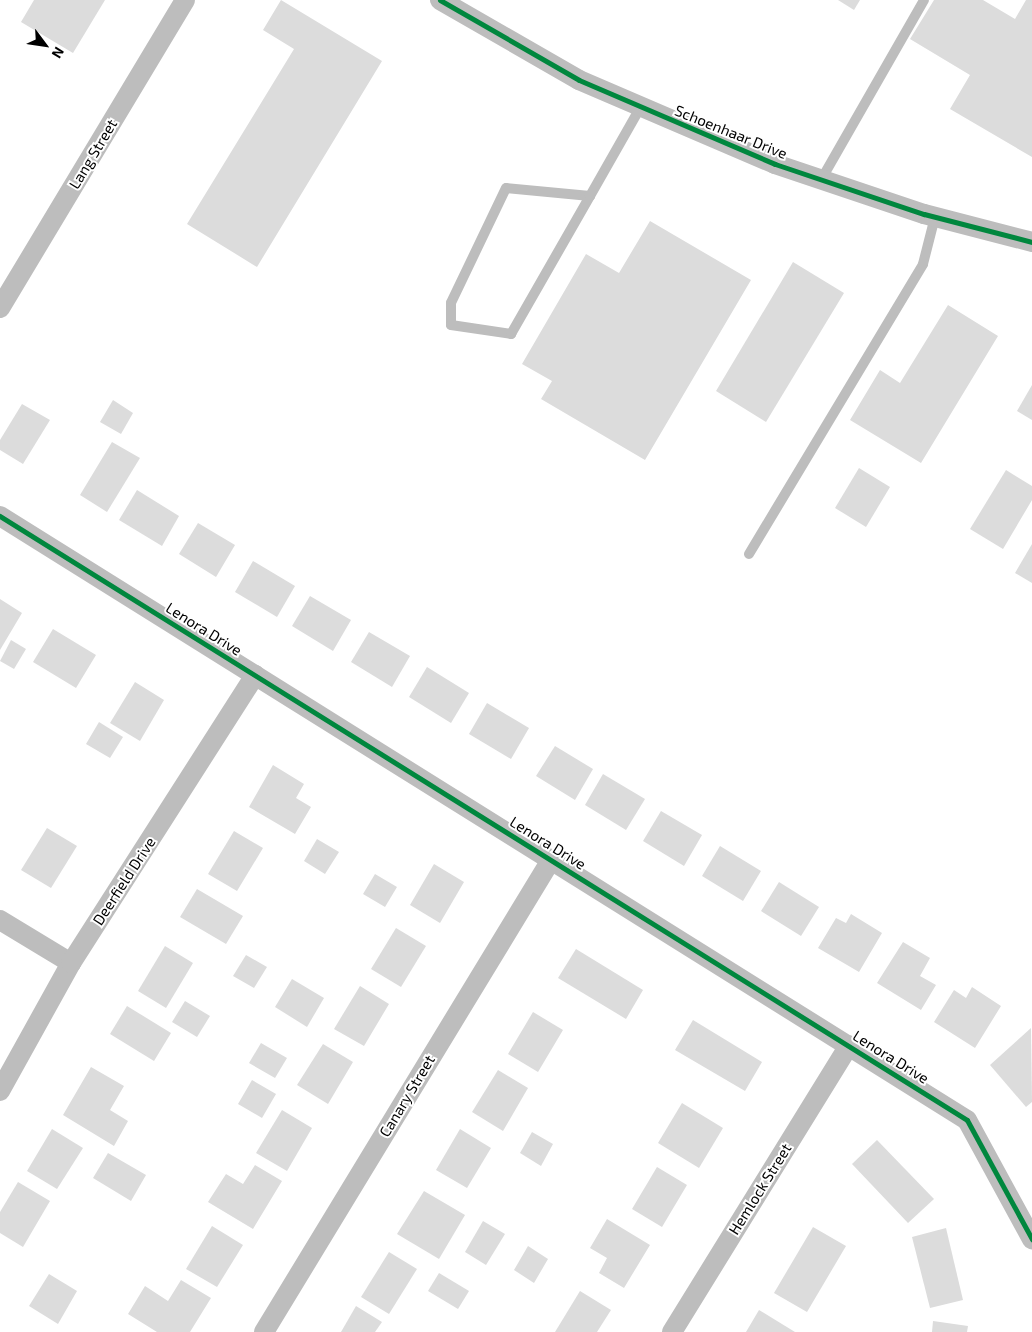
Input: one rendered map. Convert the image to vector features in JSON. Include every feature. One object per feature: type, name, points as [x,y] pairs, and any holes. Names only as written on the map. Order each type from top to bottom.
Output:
[{"type":"street","name":"Lang Street","points":[[0,308],[185,0]]},
{"type":"street","name":"Schoenhaar Drive","points":[[440,0],[579,80],[640,108],[775,164],[935,217],[1032,242]]},
{"type":"street","name":"Lenora Drive","points":[[0,516],[967,1120],[1032,1239]]},
{"type":"street","name":"Deerfield Drive","points":[[0,1091],[71,963],[255,675]]},
{"type":"street","name":"Canary Street","points":[[264,1332],[551,860]]},
{"type":"street","points":[[0,920],[71,963]]},
{"type":"street","name":"Hemlock Street","points":[[672,1332],[849,1045]]},
{"type":"lane","points":[[821,180],[924,0]]},
{"type":"lane","points":[[590,196],[506,188],[451,303],[451,326],[512,334],[640,108]]},
{"type":"lane","points":[[749,554],[923,264],[935,217]]},
{"type":"building","points":[[34,0],[105,0],[73,53],[21,22]]},
{"type":"building","points":[[281,0],[382,61],[257,267],[187,224],[294,49],[263,30]]},
{"type":"building","points":[[838,0],[860,0],[854,10]]},
{"type":"building","points":[[934,0],[983,0],[1015,19],[1026,0],[1032,0],[1032,157],[950,109],[970,75],[910,39]]},
{"type":"building","points":[[650,221],[751,280],[645,460],[541,399],[552,381],[522,364],[586,254],[619,273]]},
{"type":"building","points":[[793,262],[844,293],[766,422],[716,391]]},
{"type":"building","points":[[948,305],[998,336],[921,463],[850,420],[880,370],[900,383]]},
{"type":"building","points":[[1032,385],[1032,420],[1017,411]]},
{"type":"building","points":[[113,400],[133,413],[121,434],[100,422]]},
{"type":"building","points":[[22,404],[50,420],[23,464],[0,450],[0,440]]},
{"type":"building","points":[[112,442],[140,458],[107,512],[80,495]]},
{"type":"building","points":[[859,468],[890,487],[866,527],[835,508]]},
{"type":"building","points":[[1006,470],[1032,486],[1032,500],[1003,549],[970,529]]},
{"type":"building","points":[[137,490],[179,516],[162,546],[119,520]]},
{"type":"building","points":[[198,523],[235,545],[216,577],[179,554]]},
{"type":"building","points":[[1032,544],[1032,583],[1015,573]]},
{"type":"building","points":[[253,561],[295,586],[277,617],[235,592]]},
{"type":"building","points":[[310,596],[351,620],[333,651],[292,626]]},
{"type":"building","points":[[0,599],[22,613],[0,650]]},
{"type":"building","points":[[53,629],[96,655],[76,688],[33,662]]},
{"type":"building","points":[[369,632],[410,656],[392,687],[351,662]]},
{"type":"building","points":[[11,640],[26,649],[14,669],[0,661]]},
{"type":"building","points":[[427,667],[469,693],[451,723],[409,697]]},
{"type":"building","points":[[135,682],[164,700],[140,741],[110,723]]},
{"type":"building","points":[[487,703],[529,728],[511,759],[469,734]]},
{"type":"building","points":[[99,722],[123,737],[110,758],[86,744]]},
{"type":"building","points":[[555,746],[593,769],[575,800],[536,776]]},
{"type":"building","points":[[273,765],[304,784],[296,798],[311,807],[295,834],[249,807]]},
{"type":"building","points":[[603,774],[645,799],[626,830],[585,805]]},
{"type":"building","points":[[661,811],[702,835],[684,866],[643,841]]},
{"type":"building","points":[[47,828],[77,846],[51,888],[21,870]]},
{"type":"building","points":[[234,831],[263,848],[237,891],[208,874]]},
{"type":"building","points":[[317,839],[339,852],[325,874],[304,861]]},
{"type":"building","points":[[720,846],[761,871],[743,901],[702,876]]},
{"type":"building","points":[[434,864],[464,882],[440,923],[410,905]]},
{"type":"building","points":[[375,874],[397,887],[385,907],[363,894]]},
{"type":"building","points":[[779,882],[819,907],[801,936],[761,911]]},
{"type":"building","points":[[197,889],[243,916],[226,944],[180,917]]},
{"type":"building","points":[[851,914],[882,933],[859,972],[818,948],[836,918],[846,923]]},
{"type":"building","points":[[396,928],[426,946],[401,987],[371,969]]},
{"type":"building","points":[[903,942],[930,958],[920,976],[936,985],[921,1010],[877,983]]},
{"type":"building","points":[[165,946],[193,963],[166,1008],[138,991]]},
{"type":"building","points":[[576,949],[643,990],[626,1019],[558,978]]},
{"type":"building","points":[[246,955],[267,967],[254,988],[233,976]]},
{"type":"building","points":[[292,979],[324,998],[307,1027],[275,1007]]},
{"type":"building","points":[[360,986],[389,1004],[364,1046],[334,1029]]},
{"type":"building","points":[[972,987],[1001,1006],[975,1048],[934,1022],[954,990],[966,998]]},
{"type":"building","points":[[185,1001],[210,1016],[197,1037],[172,1022]]},
{"type":"building","points":[[127,1006],[171,1033],[154,1061],[110,1034]]},
{"type":"building","points":[[533,1012],[563,1030],[538,1072],[508,1054]]},
{"type":"building","points":[[693,1020],[762,1062],[745,1091],[675,1050]]},
{"type":"building","points":[[1031,1028],[1032,1102],[1026,1107],[990,1065]]},
{"type":"building","points":[[261,1043],[287,1058],[275,1078],[249,1063]]},
{"type":"building","points":[[323,1044],[353,1062],[328,1104],[297,1085]]},
{"type":"building","points":[[91,1067],[124,1086],[110,1110],[128,1121],[114,1146],[63,1115]]},
{"type":"building","points":[[498,1070],[528,1088],[503,1131],[472,1112]]},
{"type":"building","points":[[252,1080],[276,1094],[262,1118],[238,1104]]},
{"type":"building","points":[[682,1103],[723,1128],[699,1168],[658,1143]]},
{"type":"building","points":[[282,1110],[312,1128],[287,1171],[256,1153]]},
{"type":"building","points":[[52,1129],[83,1148],[57,1189],[27,1171]]},
{"type":"building","points":[[460,1129],[491,1148],[467,1188],[436,1170]]},
{"type":"building","points":[[532,1132],[553,1144],[541,1166],[520,1153]]},
{"type":"building","points":[[877,1140],[934,1199],[908,1223],[852,1164]]},
{"type":"building","points":[[108,1153],[146,1175],[131,1201],[93,1178]]},
{"type":"building","points":[[255,1165],[282,1181],[253,1229],[208,1202],[226,1174],[243,1184]]},
{"type":"building","points":[[657,1167],[687,1185],[662,1227],[632,1209]]},
{"type":"building","points":[[18,1182],[50,1201],[23,1247],[0,1233],[0,1212]]},
{"type":"building","points":[[424,1191],[465,1215],[439,1259],[397,1234]]},
{"type":"building","points":[[607,1219],[650,1245],[624,1288],[599,1273],[607,1258],[590,1248]]},
{"type":"building","points":[[483,1221],[505,1234],[486,1265],[465,1252]]},
{"type":"building","points":[[212,1226],[243,1245],[217,1287],[186,1269]]},
{"type":"building","points":[[813,1227],[846,1246],[807,1312],[774,1293]]},
{"type":"building","points":[[946,1228],[963,1300],[930,1308],[912,1237]]},
{"type":"building","points":[[528,1246],[548,1259],[534,1283],[514,1270]]},
{"type":"building","points":[[389,1252],[417,1269],[389,1314],[361,1297]]},
{"type":"building","points":[[439,1273],[469,1291],[458,1309],[428,1291]]},
{"type":"building","points":[[49,1274],[77,1291],[58,1324],[29,1306]]},
{"type":"building","points":[[181,1280],[211,1298],[190,1332],[157,1332],[128,1314],[145,1286],[168,1301]]},
{"type":"building","points":[[580,1291],[611,1310],[597,1332],[555,1332]]},
{"type":"building","points":[[356,1306],[382,1322],[375,1332],[341,1332]]},
{"type":"building","points":[[759,1310],[795,1332],[746,1332]]},
{"type":"building","points":[[933,1321],[968,1326],[967,1332],[932,1332]]},
{"type":"cycle path","points":[[440,0],[579,80],[775,164],[924,214],[1032,242]]},
{"type":"cycle path","points":[[0,516],[967,1120],[1032,1239]]}]
